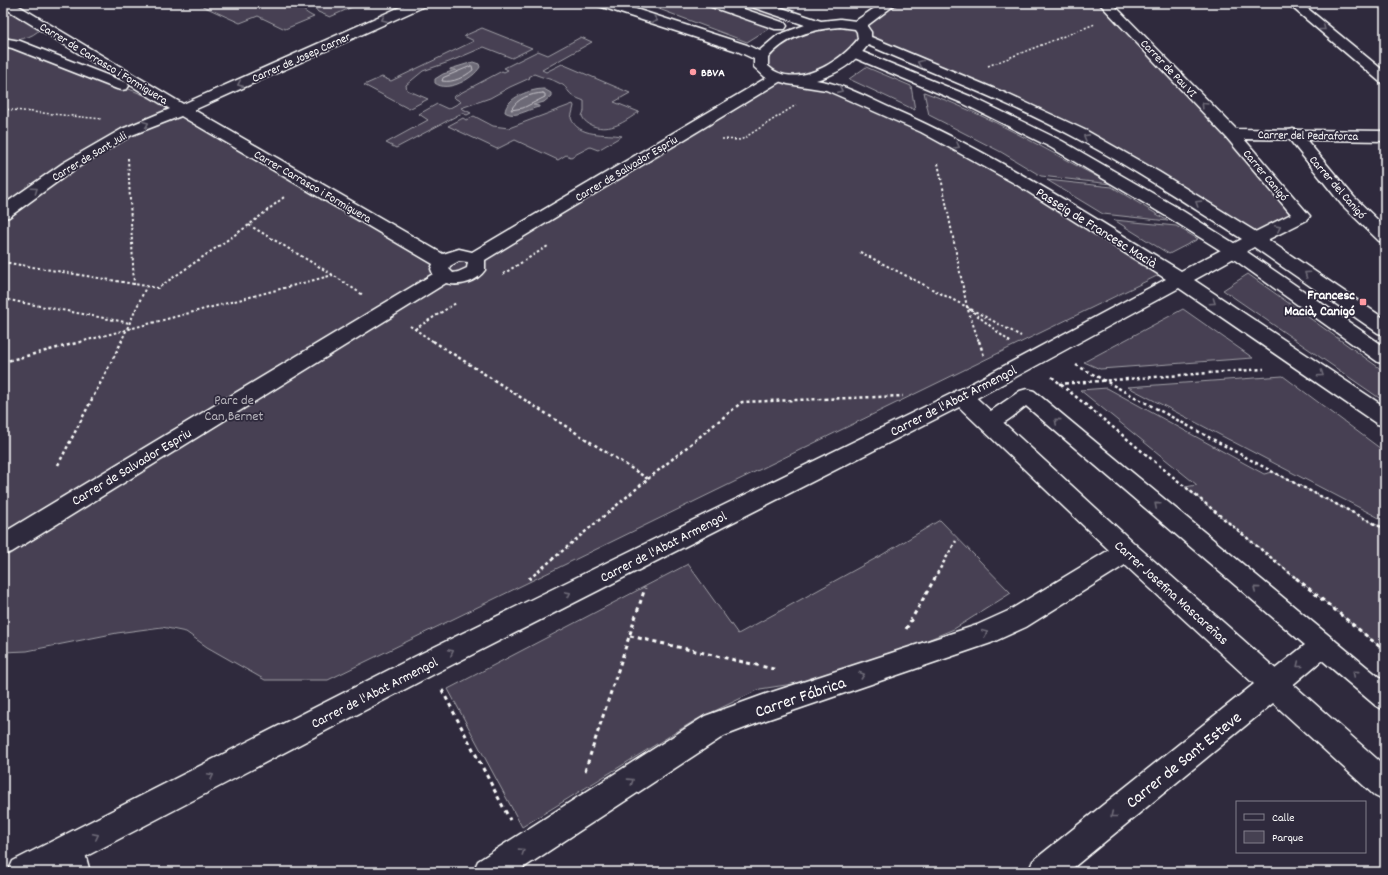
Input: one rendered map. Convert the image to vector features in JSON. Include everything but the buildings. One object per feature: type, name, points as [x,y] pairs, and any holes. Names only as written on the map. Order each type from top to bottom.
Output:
[{"type":"street","name":"Carrer de Carrasco i Formiguera","points":[[5,3],[182,110]]},
{"type":"street","name":"Carrer de Josep Carner","points":[[182,110],[420,3]]},
{"type":"street","points":[[604,3],[738,47],[761,57]]},
{"type":"street","points":[[714,3],[780,26]]},
{"type":"street","points":[[754,3],[820,25]]},
{"type":"street","points":[[859,26],[891,3]]},
{"type":"street","name":"Carrer de Pau VI","points":[[1105,3],[1232,134]]},
{"type":"street","points":[[1293,3],[1385,79]]},
{"type":"street","points":[[840,23],[859,26],[864,32],[865,39],[855,53],[827,72],[802,78],[782,79],[763,69],[760,63],[761,57],[772,45],[781,39],[820,25],[840,23]]},
{"type":"street","points":[[865,39],[1002,97],[1081,134],[1153,175],[1255,239],[1385,328]]},
{"type":"street","points":[[3,42],[15,44],[182,110]]},
{"type":"street","points":[[855,53],[967,100],[1056,144],[1172,212],[1234,251],[1385,357]]},
{"type":"street","name":"Passeig de Francesc Macià","points":[[782,79],[829,86],[926,129],[1020,179],[1181,280],[1385,418]]},
{"type":"street","name":"Carrer de Salvador Espriu","points":[[3,545],[386,310],[444,269],[454,279],[467,277],[476,270],[477,262],[475,258],[782,79]]},
{"type":"street","name":"Carrer Carrasco i Formiguera","points":[[182,110],[305,180],[444,269]]},
{"type":"street","name":"Carrer de Sant Juli","points":[[3,213],[69,166],[127,132],[182,110]]},
{"type":"street","name":"Carrer del Pedraforca","points":[[1232,134],[1385,136]]},
{"type":"street","name":"Carrer Canigó","points":[[1232,134],[1301,216]]},
{"type":"street","name":"Carrer del Canigó","points":[[1293,134],[1348,201],[1385,237]]},
{"type":"street","name":"Carrer de l'Abat Armengol","points":[[24,872],[71,861],[429,663],[962,397],[1255,239],[1301,216]]},
{"type":"street","name":"Carrer Josefina Mascareñas","points":[[962,397],[1126,551],[1385,786]]},
{"type":"street","name":"Carrer Fábrica","points":[[489,872],[715,726],[766,707],[982,635],[1016,619],[1111,562],[1126,551]]},
{"type":"street","name":"Carrer de Sant Esteve","points":[[1044,872],[1274,685]]},
{"type":"lane","points":[[989,422],[1027,396],[1385,698]]},
{"type":"lane","name":"Carrer de Sant Esteve","points":[[1274,685],[1323,645]]},
{"type":"path","points":[[955,78],[1118,15]]},
{"type":"path","points":[[718,138],[741,140],[798,104]]},
{"type":"path","points":[[926,129],[936,154],[967,308],[992,381]]},
{"type":"path","points":[[3,262],[158,288],[249,225],[305,180]]},
{"type":"path","points":[[249,225],[333,275],[648,479],[526,581]]},
{"type":"path","points":[[501,275],[548,246]]},
{"type":"path","points":[[860,252],[967,308],[1040,355],[1385,529]]},
{"type":"path","points":[[3,362],[333,275]]},
{"type":"path","points":[[58,465],[128,329],[146,287]]},
{"type":"path","points":[[3,299],[130,323]]},
{"type":"path","points":[[415,329],[462,300]]},
{"type":"path","points":[[967,308],[1040,355],[1385,651]]},
{"type":"path","points":[[883,668],[956,541]]},
{"type":"path","points":[[568,822],[646,585]]},
{"type":"path","points":[[630,636],[784,671]]},
{"type":"path","points":[[429,663],[524,849]]},
{"type":"green space","points":[[3,3],[41,28],[29,37],[3,41]]},
{"type":"green space","points":[[196,3],[300,3],[303,10],[314,17],[285,29],[258,16],[240,23]]},
{"type":"green space","points":[[311,3],[361,3],[330,17],[318,12]]},
{"type":"green space","points":[[643,3],[744,3],[786,18],[747,42]]},
{"type":"green space","name":"Parc de Can Bernet","points":[[892,3],[1105,3],[1301,216],[1255,239],[1081,134],[865,39],[855,53],[802,78],[829,86],[934,132],[1165,272],[328,680],[265,680],[207,647],[186,632],[162,627],[117,633],[27,651],[3,652],[3,42],[15,44],[182,110],[444,262],[475,258],[776,78],[760,63],[792,34],[850,24]]},
{"type":"green space","points":[[482,28],[532,48],[512,58],[484,47],[423,71],[406,85],[407,90],[428,99],[409,109],[364,85],[382,77],[391,81],[474,41],[464,36]]},
{"type":"green space","points":[[581,37],[592,42],[542,70],[546,72],[562,64],[630,93],[614,102],[639,112],[612,127],[600,128],[593,126],[585,121],[582,116],[584,111],[584,101],[570,94],[565,86],[558,82],[534,74],[529,77],[530,78],[490,98],[461,108],[471,113],[467,115],[462,113],[396,148],[386,143],[428,120],[419,114],[437,104],[448,109],[461,102],[453,97],[502,71],[504,72],[508,70],[504,68],[538,51],[548,55]]},
{"type":"green space","points":[[866,67],[911,86],[915,110],[849,79]]},
{"type":"green space","points":[[924,92],[948,101],[996,123],[1111,184],[1041,176],[1001,152],[929,115]]},
{"type":"green space","points":[[573,104],[574,106],[571,118],[580,129],[586,132],[622,136],[598,150],[590,147],[571,157],[566,155],[558,160],[515,140],[497,149],[448,126],[463,118],[466,120],[474,116],[493,126],[509,128]]},
{"type":"green space","points":[[1047,180],[1112,187],[1168,221],[1103,214]]},
{"type":"green space","points":[[1114,220],[1176,226],[1198,239],[1169,254]]},
{"type":"green space","points":[[1248,274],[1385,372],[1385,402],[1223,290]]},
{"type":"green space","points":[[1183,309],[1253,358],[1100,369],[1084,362]]},
{"type":"green space","points":[[1283,376],[1385,452],[1385,521],[1128,387]]},
{"type":"green space","points":[[1107,388],[1264,474],[1273,472],[1385,529],[1385,651],[1185,487],[1197,485],[1080,390]]},
{"type":"green space","points":[[940,520],[1011,593],[954,629],[838,677],[760,689],[694,721],[522,827],[448,689],[688,564],[738,634],[880,556]]},
{"type":"water","points":[[473,62],[479,64],[480,67],[477,72],[466,80],[446,86],[440,86],[435,83],[435,79],[443,74],[456,70],[450,69]]},
{"type":"water","points":[[544,89],[551,93],[551,96],[544,102],[533,105],[539,107],[517,114],[509,114],[505,112],[506,107],[510,102],[520,95],[533,90]]},
{"type":"place","name":"BBVA","points":[[693,72]]},
{"type":"place","name":"Francesc Macià, Canigó","points":[[1363,302]]}]
